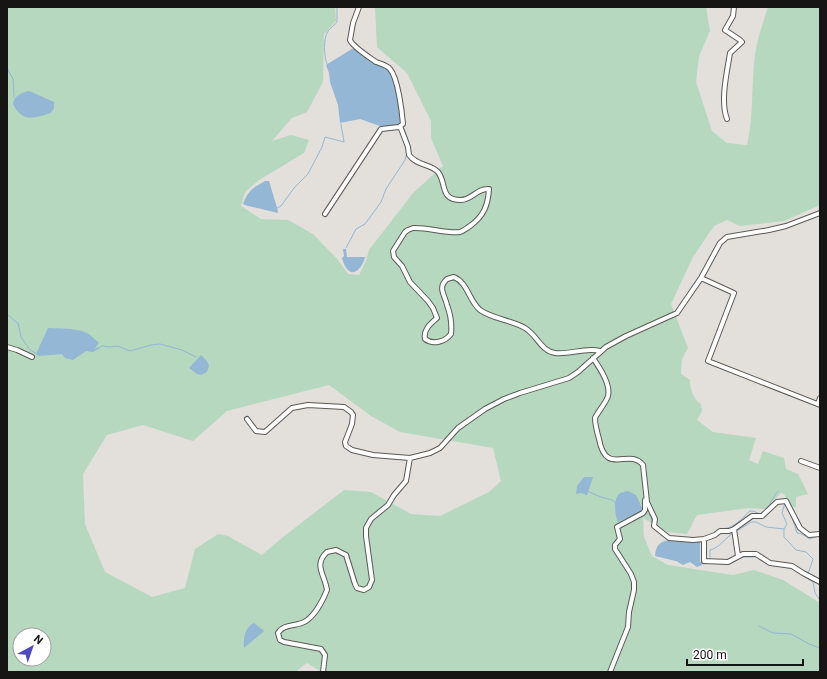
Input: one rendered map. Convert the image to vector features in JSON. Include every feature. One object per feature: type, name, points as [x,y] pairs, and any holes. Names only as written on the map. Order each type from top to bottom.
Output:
[{"type":"street","points":[[325,214],[381,129],[400,126],[403,124],[396,83],[391,71],[352,44],[350,40],[359,7]]},
{"type":"street","points":[[727,119],[724,112],[730,52],[742,42],[725,30],[733,16],[734,7]]},
{"type":"street","points":[[400,126],[408,147],[409,155],[418,163],[434,169],[439,173],[446,194],[449,197],[455,199],[468,199],[481,190],[489,189],[486,209],[478,220],[464,230],[456,232],[413,228],[406,232],[393,251],[394,257],[402,266],[410,282],[428,301],[437,318],[425,330],[425,339],[432,342],[437,342],[446,339],[451,334],[447,304],[441,288],[447,279],[454,277],[462,282],[475,305],[481,311],[525,328],[548,351],[555,353],[592,349],[600,351]]},
{"type":"street","points":[[247,419],[256,431],[265,432],[292,408],[308,405],[344,407],[351,412],[353,416],[352,424],[345,442],[349,448],[355,452],[410,458],[423,456],[440,448],[466,421],[504,399],[569,378],[578,372],[600,351],[622,338],[680,311],[701,278],[720,243],[727,237],[786,226],[820,213]]},
{"type":"street","points":[[701,278],[734,292],[708,361],[819,404],[820,398]]},
{"type":"street","points":[[7,347],[32,357]]},
{"type":"street","points":[[593,358],[608,388],[608,396],[595,418],[601,451],[606,457],[612,460],[635,459],[640,461],[645,471],[647,502],[654,519],[654,526],[669,538],[694,540],[704,539],[715,535],[720,531],[729,531],[734,529],[752,516],[762,516],[772,504],[785,501],[792,511],[800,528],[809,535],[820,534]]},
{"type":"street","points":[[323,672],[325,655],[321,649],[284,642],[280,640],[278,633],[283,627],[303,623],[312,616],[327,590],[320,564],[321,559],[327,552],[336,550],[346,555],[354,584],[357,588],[364,590],[369,587],[372,580],[366,528],[371,519],[388,505],[394,494],[406,481],[410,458]]},
{"type":"street","points":[[801,461],[820,468]]},
{"type":"street","points":[[610,672],[628,627],[629,612],[634,590],[634,582],[631,574],[614,549],[615,545],[620,539],[617,527],[644,511],[644,492],[646,490]]},
{"type":"street","points":[[734,529],[738,556]]},
{"type":"street","points":[[704,539],[704,561],[728,562],[744,554],[756,554],[770,563],[792,566],[820,582]]},
{"type":"green space","points":[[7,7],[335,7],[336,21],[324,34],[323,82],[307,112],[292,118],[272,141],[291,135],[309,140],[304,153],[259,180],[245,192],[241,206],[261,219],[288,220],[313,234],[338,260],[348,274],[359,275],[366,261],[369,250],[413,193],[443,166],[431,138],[431,121],[407,73],[377,47],[375,7],[706,7],[710,31],[699,56],[696,82],[712,131],[727,143],[747,145],[752,111],[755,55],[768,7],[820,7],[820,205],[784,221],[740,226],[727,220],[714,226],[693,257],[671,304],[688,348],[682,359],[681,374],[690,380],[692,394],[701,404],[702,411],[697,420],[713,432],[756,438],[749,460],[758,464],[763,451],[784,458],[786,469],[798,474],[808,494],[796,497],[796,507],[791,507],[784,494],[781,493],[765,509],[748,508],[697,515],[687,534],[667,532],[643,518],[644,537],[652,556],[668,565],[733,575],[754,570],[783,580],[820,603],[820,672],[322,672],[307,663],[295,672],[7,672]],"holes":[[[329,385],[371,416],[400,432],[493,448],[501,481],[489,492],[440,516],[411,514],[371,492],[344,490],[262,555],[228,536],[218,534],[195,549],[185,588],[152,597],[105,572],[85,524],[83,474],[107,435],[143,425],[193,441],[227,411]]]},
{"type":"water","points":[[355,47],[388,70],[391,75],[396,88],[399,103],[401,124],[398,126],[383,127],[360,119],[340,123],[338,105],[326,65]]},
{"type":"water","points":[[29,91],[54,102],[54,108],[51,113],[29,118],[20,114],[13,104],[15,98]]},
{"type":"water","points":[[265,181],[269,181],[278,211],[277,213],[243,204],[251,190]]},
{"type":"water","points":[[343,249],[346,249],[347,257],[365,257],[363,263],[357,271],[351,272],[346,267],[342,258],[344,256]]},
{"type":"water","points":[[48,328],[82,331],[89,334],[99,343],[94,349],[100,348],[93,352],[86,351],[73,360],[65,358],[62,354],[39,356],[36,354]]},
{"type":"water","points":[[201,355],[207,361],[209,366],[207,372],[201,375],[189,368]]},
{"type":"water","points":[[584,477],[593,477],[587,495],[581,493],[576,494],[577,486]]},
{"type":"water","points":[[628,491],[636,495],[643,510],[642,512],[618,522],[615,512],[616,500],[620,493]]},
{"type":"water","points":[[670,540],[700,540],[700,562],[702,562],[702,565],[697,567],[690,562],[683,565],[676,561],[655,556],[656,549],[659,545]]},
{"type":"water","points":[[254,623],[264,631],[244,648],[245,633],[248,627]]},
{"type":"waterway","points":[[327,64],[325,57],[325,38],[328,31],[337,22],[337,7]]},
{"type":"waterway","points":[[7,68],[13,79],[14,97]]},
{"type":"waterway","points":[[277,208],[281,206],[294,188],[308,174],[322,147],[325,137],[344,142],[341,124]]},
{"type":"waterway","points":[[404,128],[410,145]]},
{"type":"waterway","points":[[346,248],[356,229],[365,224],[381,202],[386,189],[405,160],[407,152]]},
{"type":"waterway","points":[[7,314],[18,323],[21,337],[30,350],[37,354]]},
{"type":"waterway","points":[[100,347],[118,346],[130,351],[160,344],[182,350],[196,357]]},
{"type":"waterway","points":[[587,491],[612,500],[617,504]]},
{"type":"waterway","points":[[715,533],[736,524],[750,511],[760,514],[768,506],[778,491]]},
{"type":"waterway","points":[[784,529],[787,524],[782,513],[785,503]]},
{"type":"waterway","points":[[645,512],[651,517],[652,522]]},
{"type":"waterway","points":[[792,517],[797,533],[810,539],[817,536]]},
{"type":"waterway","points":[[737,531],[751,522],[756,522],[766,527],[784,529],[784,537],[796,550],[806,552],[813,559],[808,574]]},
{"type":"waterway","points":[[710,560],[710,550],[717,547],[734,533]]},
{"type":"waterway","points":[[742,557],[757,557]]},
{"type":"waterway","points":[[759,559],[771,565],[794,569]]},
{"type":"waterway","points":[[702,564],[715,563]]},
{"type":"waterway","points":[[796,571],[813,582],[815,593],[820,600]]},
{"type":"waterway","points":[[759,626],[773,633],[791,634],[820,648]]}]
